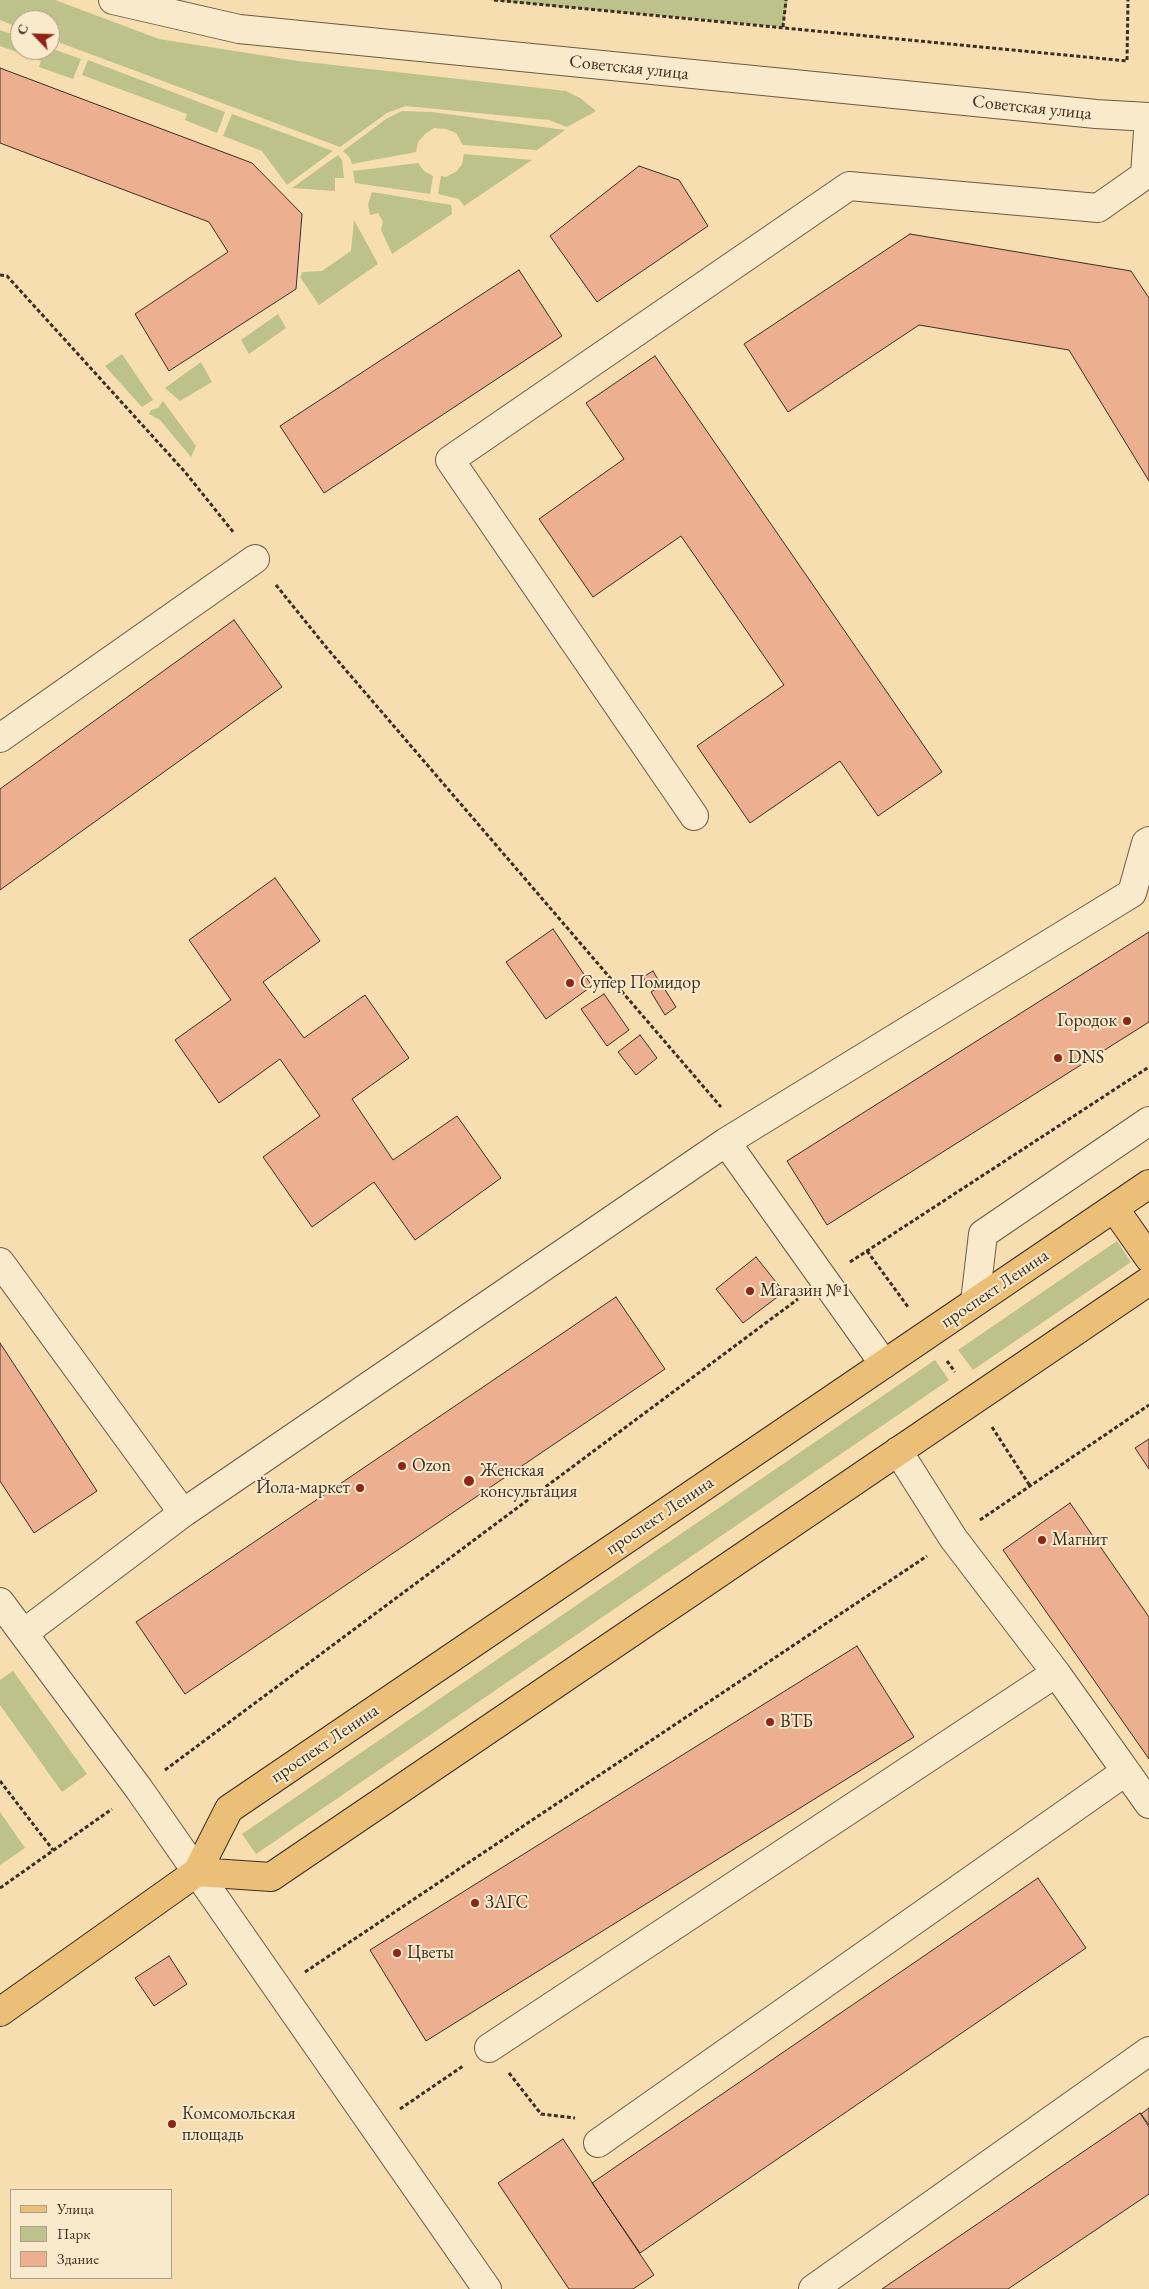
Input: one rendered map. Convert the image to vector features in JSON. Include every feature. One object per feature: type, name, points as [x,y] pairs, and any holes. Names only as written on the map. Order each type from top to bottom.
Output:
[{"type":"main road","name":"проспект Ленина","points":[[0,2012],[197,1872],[230,1808],[1149,1184]]},
{"type":"main road","points":[[1114,1208],[1149,1258]]},
{"type":"main road","points":[[197,1872],[271,1876],[1149,1282]]},
{"type":"street","name":"Советская улица","points":[[112,0],[239,29],[1096,114],[1149,117]]},
{"type":"street","points":[[694,816],[450,460],[849,186],[1098,208],[1145,176],[1149,117]]},
{"type":"street","points":[[0,738],[255,559]]},
{"type":"street","points":[[24,1633],[183,1513],[735,1137],[1132,893],[1146,843],[1149,841]]},
{"type":"street","points":[[976,1302],[983,1234],[1149,1122]]},
{"type":"street","points":[[735,1137],[825,1279],[884,1364]]},
{"type":"street","points":[[0,1262],[183,1513]]},
{"type":"street","points":[[898,1452],[953,1538],[1056,1673],[1149,1804]]},
{"type":"street","points":[[0,1602],[139,1789],[488,2289]]},
{"type":"street","points":[[489,2048],[1056,1673]]},
{"type":"street","points":[[598,2143],[1126,1772]]},
{"type":"street","points":[[813,2289],[1149,2051]]},
{"type":"path","points":[[494,0],[1128,61],[1128,0]]},
{"type":"path","points":[[783,27],[786,0]]},
{"type":"path","points":[[0,276],[7,276],[179,465],[326,647],[735,1137]]},
{"type":"path","points":[[0,1888],[139,1789],[825,1279],[1149,1067]]},
{"type":"path","points":[[867,1251],[974,1399],[1030,1486]]},
{"type":"path","points":[[296,1977],[1149,1405]]},
{"type":"path","points":[[0,1781],[53,1850]]},
{"type":"path","points":[[392,2115],[489,2048],[541,2114],[578,2119],[598,2143]]},
{"type":"green space","points":[[0,0],[55,0],[159,39],[298,61],[566,91],[580,98],[596,111],[567,127],[549,120],[406,106],[387,113],[340,147],[60,43],[60,10],[10,10],[10,24],[0,20]]},
{"type":"green space","points":[[488,0],[788,0],[783,27]]},
{"type":"green space","points":[[0,30],[10,34],[10,50],[0,46]]},
{"type":"green space","points":[[60,52],[81,59],[73,79],[39,67],[41,61],[38,60],[60,60]]},
{"type":"green space","points":[[88,60],[225,112],[217,133],[185,120],[187,114],[82,75]]},
{"type":"green space","points":[[402,111],[432,112],[565,130],[537,150],[463,145],[456,133],[446,129],[434,128],[418,142],[416,152],[352,164],[350,158],[343,151],[386,119]]},
{"type":"green space","points":[[232,114],[333,151],[287,185],[262,151],[223,136]]},
{"type":"green space","points":[[464,154],[532,160],[464,206],[459,199],[438,194],[441,176],[446,177],[457,171],[462,164]]},
{"type":"green space","points":[[338,155],[342,160],[344,178],[335,178],[335,191],[292,188]]},
{"type":"green space","points":[[418,163],[424,171],[433,176],[430,194],[355,183],[353,171]]},
{"type":"green space","points":[[372,192],[451,205],[452,214],[392,254],[381,230],[383,222],[378,213],[370,215],[368,204]]},
{"type":"green space","points":[[354,220],[378,264],[319,305],[300,277],[303,272],[322,271],[351,251]]},
{"type":"green space","points":[[278,314],[286,328],[249,354],[241,340]]},
{"type":"green space","points":[[122,354],[153,400],[142,407],[105,366]]},
{"type":"green space","points":[[201,362],[212,382],[180,401],[165,388]]},
{"type":"green space","points":[[163,401],[196,446],[191,457],[160,420],[149,414],[151,410],[158,408]]},
{"type":"green space","points":[[1117,1241],[1131,1262],[973,1370],[958,1350]]},
{"type":"green space","points":[[935,1360],[949,1380],[256,1854],[242,1834]]},
{"type":"green space","points":[[13,1671],[87,1774],[62,1792],[0,1705],[0,1680]]},
{"type":"green space","points":[[0,1812],[25,1848],[0,1865]]},
{"type":"building","points":[[0,68],[252,163],[302,214],[296,289],[169,371],[135,314],[228,252],[209,222],[0,143]]},
{"type":"building","points":[[639,166],[679,180],[708,226],[597,302],[550,236]]},
{"type":"building","points":[[910,234],[1131,271],[1149,298],[1149,481],[1069,350],[919,325],[788,412],[744,344]]},
{"type":"building","points":[[519,270],[562,336],[324,493],[280,426]]},
{"type":"building","points":[[655,356],[942,772],[878,816],[840,761],[750,823],[697,746],[784,685],[681,536],[593,597],[539,519],[624,459],[586,403]]},
{"type":"building","points":[[234,620],[282,687],[0,890],[0,789]]},
{"type":"building","points":[[275,878],[320,941],[263,982],[304,1038],[365,995],[409,1058],[352,1099],[393,1160],[457,1116],[501,1178],[415,1240],[374,1182],[312,1227],[263,1157],[320,1116],[280,1059],[219,1103],[175,1040],[231,1000],[189,940]]},
{"type":"building","points":[[553,929],[592,986],[546,1019],[506,962]]},
{"type":"building","points":[[1149,932],[1149,1022],[827,1225],[787,1161]]},
{"type":"building","points":[[653,971],[660,983],[649,989],[643,977]]},
{"type":"building","points":[[662,985],[676,1007],[665,1015],[651,992]]},
{"type":"building","points":[[604,994],[629,1030],[607,1046],[581,1009]]},
{"type":"building","points":[[640,1035],[657,1058],[636,1075],[618,1052]]},
{"type":"building","name":"Магазин №1","points":[[756,1257],[784,1292],[743,1323],[716,1289]]},
{"type":"building","points":[[616,1297],[665,1369],[185,1694],[136,1622]]},
{"type":"building","points":[[0,1343],[97,1491],[34,1533],[0,1481]]},
{"type":"building","points":[[1149,1439],[1149,1469],[1135,1448]]},
{"type":"building","points":[[1070,1503],[1149,1617],[1149,1759],[1003,1550]]},
{"type":"building","points":[[857,1646],[914,1737],[426,2041],[370,1950]]},
{"type":"building","points":[[1038,1878],[1086,1948],[640,2253],[592,2183]]},
{"type":"building","points":[[169,1956],[187,1984],[154,2006],[135,1978]]},
{"type":"building","points":[[1149,2108],[1149,2125],[1141,2114]]},
{"type":"building","points":[[1140,2113],[1149,2127],[1149,2194],[1008,2289],[882,2289]]},
{"type":"building","points":[[563,2139],[654,2275],[633,2289],[569,2289],[498,2183]]},
{"type":"place","name":"Супер Помидор","points":[[570,983]]},
{"type":"place","name":"Городок","points":[[1127,1021]]},
{"type":"place","name":"DNS","points":[[1058,1058]]},
{"type":"place","name":"Магазин №1","points":[[750,1291]]},
{"type":"place","name":"Ozon","points":[[402,1466]]},
{"type":"place","name":"Женская консультация","points":[[469,1481]]},
{"type":"place","name":"Йола-маркет","points":[[360,1488]]},
{"type":"place","name":"Магнит","points":[[1042,1540]]},
{"type":"place","name":"ВТБ","points":[[770,1722]]},
{"type":"place","name":"ЗАГС","points":[[475,1903]]},
{"type":"place","name":"Цветы","points":[[397,1953]]},
{"type":"place","name":"Комсомольская площадь","points":[[172,2124]]}]
